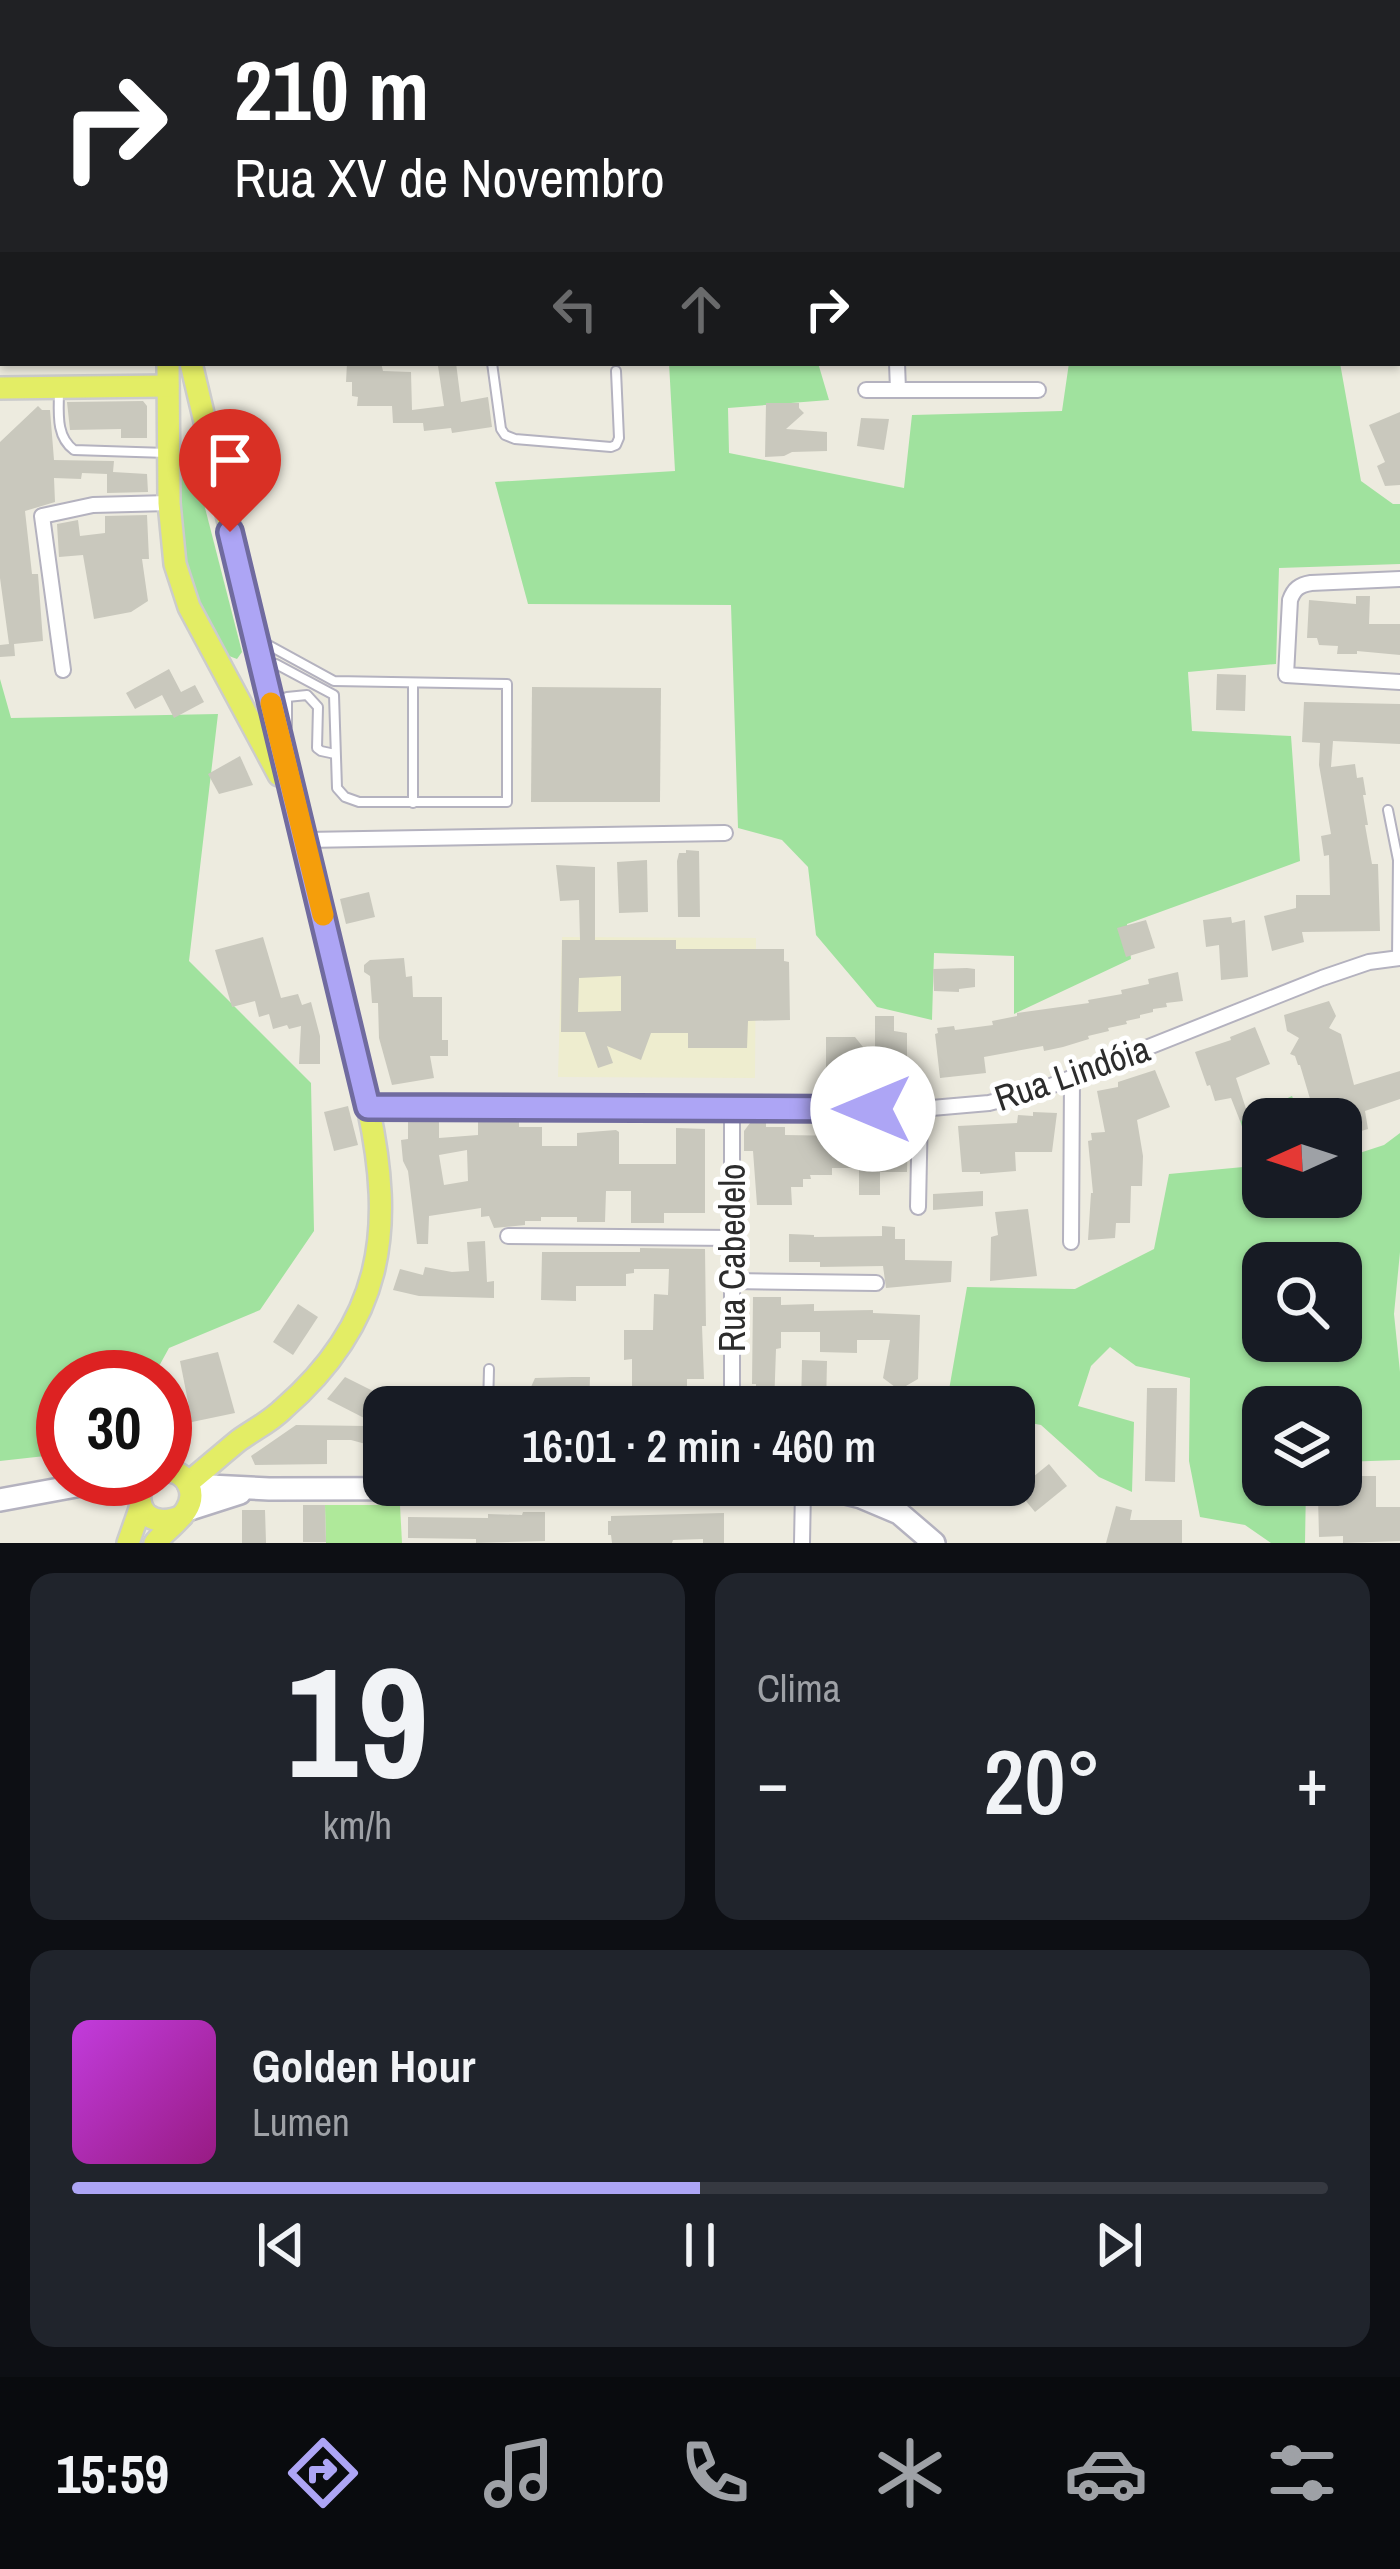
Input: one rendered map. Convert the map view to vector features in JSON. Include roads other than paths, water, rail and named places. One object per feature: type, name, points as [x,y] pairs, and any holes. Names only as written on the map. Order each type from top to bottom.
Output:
[{"type":"main road","points":[[192,366],[368,1107],[382,1202],[378,1254],[366,1299],[352,1326],[316,1377],[279,1413],[192,1481]]},
{"type":"main road","points":[[0,388],[59,387],[168,374],[169,503],[178,576],[189,607],[295,804]]},
{"type":"main road","points":[[168,453],[179,440],[186,440],[211,454]]},
{"type":"main road","points":[[213,651],[238,667],[261,663]]},
{"type":"main road","points":[[192,1458],[241,1439]]},
{"type":"main road","points":[[128,1543],[139,1506]]},
{"type":"main road","points":[[146,1506],[150,1517],[158,1521],[185,1513]]},
{"type":"main road","points":[[155,1543],[187,1506]]},
{"type":"street","points":[[897,366],[898,390]]},
{"type":"street","points":[[866,390],[1038,390]]},
{"type":"street","points":[[63,670],[42,516],[93,506],[169,503]]},
{"type":"street","points":[[1400,579],[1301,585],[1290,600],[1286,675],[1400,682]]},
{"type":"street","points":[[304,840],[725,833]]},
{"type":"street","name":"Rua Lindóia","points":[[368,1107],[920,1109],[989,1102],[1072,1079],[1322,977],[1399,958]]},
{"type":"street","points":[[1071,1242],[1072,1079]]},
{"type":"street","name":"Rua Cabedelo","points":[[732,1386],[733,1108]]},
{"type":"street","points":[[918,1207],[920,1109]]},
{"type":"street","points":[[508,1236],[732,1238]]},
{"type":"street","points":[[732,1281],[876,1283]]},
{"type":"street","points":[[192,1484],[363,1488]]},
{"type":"street","points":[[185,1513],[252,1489]]},
{"type":"street","points":[[0,1501],[36,1494]]},
{"type":"street","points":[[802,1506],[802,1543]]},
{"type":"street","points":[[883,1506],[934,1543]]},
{"type":"lane","points":[[492,366],[505,435],[514,440],[611,447],[620,438],[616,371]]},
{"type":"lane","points":[[59,387],[61,429],[74,450],[168,453]]},
{"type":"lane","points":[[255,637],[334,681],[507,684],[507,802],[358,802],[345,796],[337,788],[334,694],[276,664],[261,663]]},
{"type":"lane","points":[[413,683],[413,803]]},
{"type":"lane","points":[[285,763],[286,700],[292,695],[308,695],[316,701],[317,748],[334,754]]},
{"type":"lane","points":[[1388,810],[1398,860],[1399,958]]},
{"type":"lane","points":[[489,1370],[489,1386]]}]
